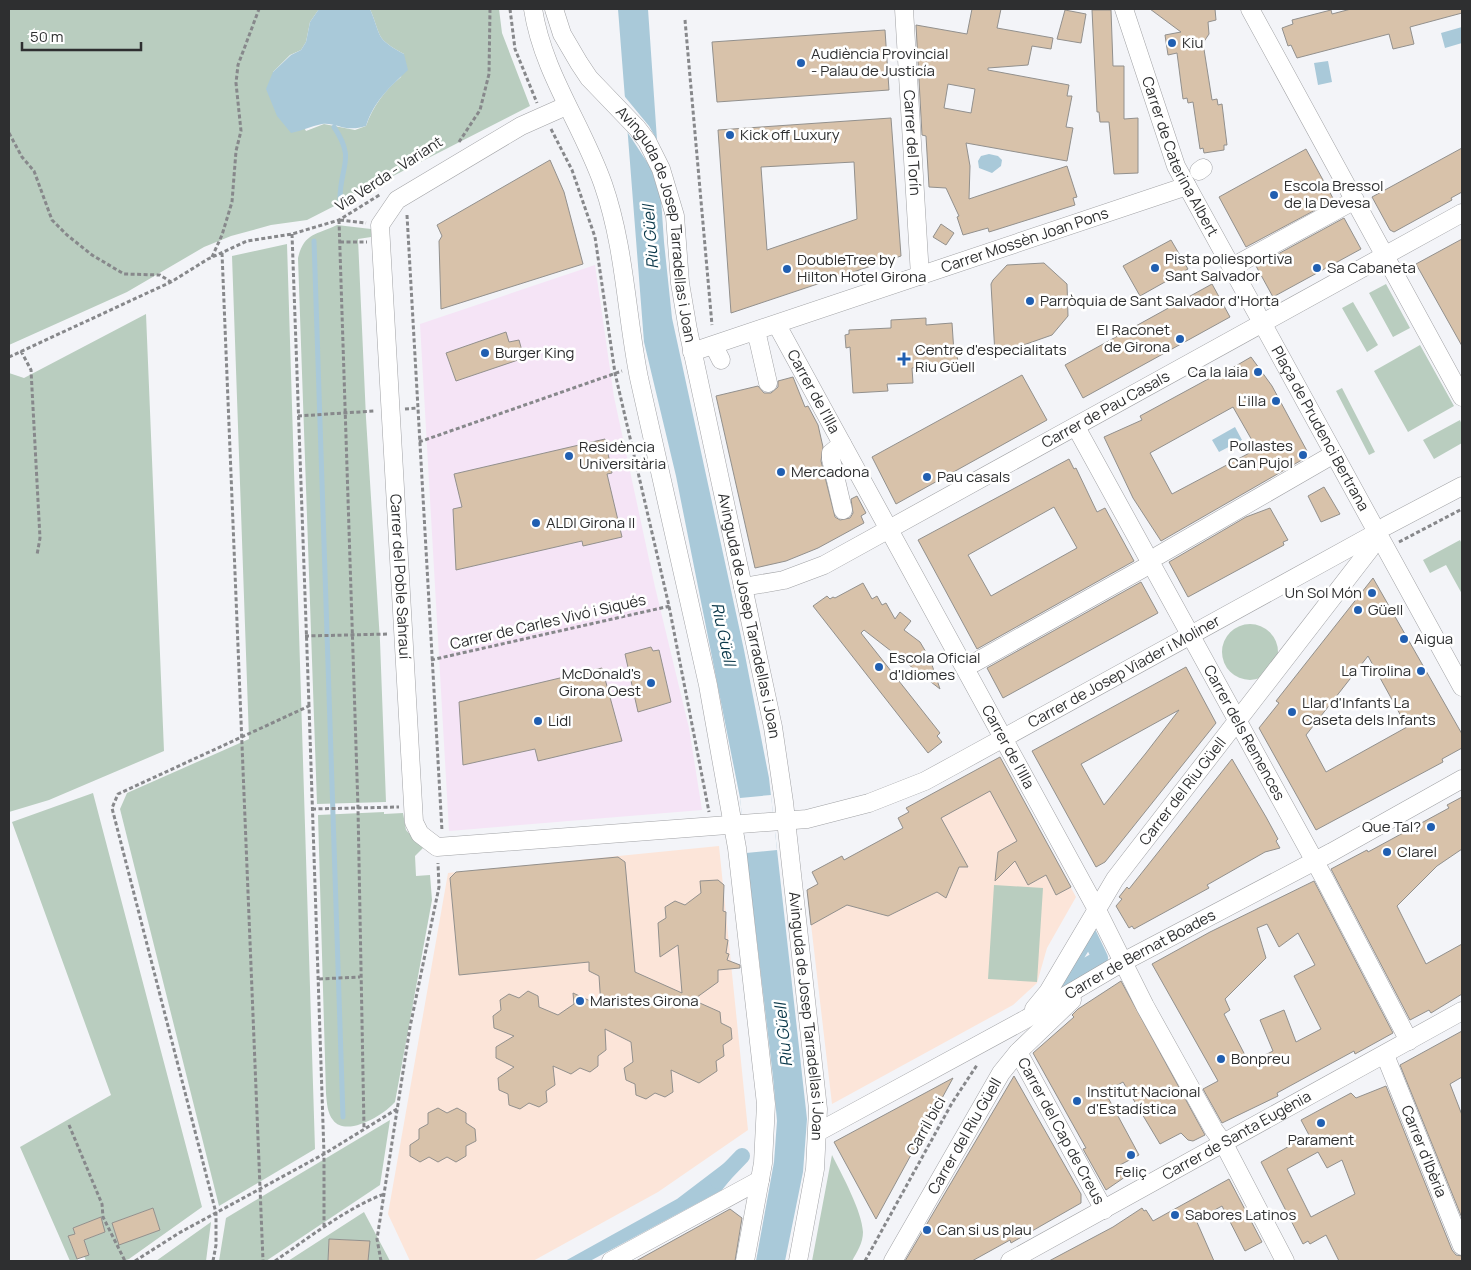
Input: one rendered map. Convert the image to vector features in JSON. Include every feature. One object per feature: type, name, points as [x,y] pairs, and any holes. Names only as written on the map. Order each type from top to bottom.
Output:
[{"type":"street","points":[[533,9],[544,56],[566,106],[594,159],[619,238],[628,319],[638,378],[708,685],[737,825],[765,1089],[765,1147],[745,1261]]},
{"type":"street","name":"Avinguda de Josep Tarradellas i Joan","points":[[554,9],[562,34],[589,78],[615,104],[647,141],[667,184],[675,216],[680,283],[692,352],[744,587],[775,740],[781,821],[815,1076],[818,1132],[815,1169],[798,1261]]},
{"type":"street","name":"Carrer del Torín","points":[[904,9],[920,276]]},
{"type":"street","name":"Carrer de Caterina Albert","points":[[1124,9],[1176,166],[1263,324]]},
{"type":"street","points":[[1250,9],[1462,397]]},
{"type":"street","points":[[380,225],[397,200],[521,126],[547,122],[566,106]]},
{"type":"street","name":"Carrer Mossèn Joan Pons","points":[[692,352],[717,353],[754,333],[1187,186]]},
{"type":"street","points":[[1232,267],[1355,200]]},
{"type":"street","name":"Carrer de Pau Casals","points":[[744,587],[784,580],[804,574],[1076,427],[1462,214]]},
{"type":"street","name":"Carrer del Poble Sahrauí","points":[[380,225],[405,634],[414,822],[420,834],[440,840]]},
{"type":"street","name":"Plaça de Prudenci Bertrana","points":[[1263,324],[1334,454],[1382,529],[1379,549],[1462,687]]},
{"type":"street","name":"Carrer de l'Illa","points":[[778,325],[1097,909],[1145,1006],[1214,1130],[1224,1144],[1285,1261]]},
{"type":"street","points":[[754,333],[758,339],[768,383]]},
{"type":"street","name":"Carrer dels Remences","points":[[1076,427],[1314,861],[1409,1041]]},
{"type":"street","points":[[842,444],[832,453],[831,459],[843,510]]},
{"type":"street","points":[[1159,555],[1334,454]]},
{"type":"street","points":[[1382,529],[1462,486]]},
{"type":"street","name":"Carrer de Josep Viader i Moliner","points":[[737,825],[806,819],[844,810],[897,793],[925,780],[1382,529]]},
{"type":"street","name":"Carrer del Riu Güell","points":[[1026,1019],[1048,992],[1115,879],[1236,720],[1379,549]]},
{"type":"street","points":[[974,663],[1142,568]]},
{"type":"street","name":"Carrer de Bernat Boades","points":[[818,1132],[1026,1019],[1123,962],[1462,780]]},
{"type":"street","points":[[440,840],[737,825]]},
{"type":"street","name":"Carrer del Riu Güell","points":[[893,1261],[1001,1073],[1018,1052],[1094,979]]},
{"type":"street","name":"Carrer de Santa Eugènia","points":[[1010,1261],[1462,1011]]},
{"type":"street","name":"Carrer del Cap de Creus","points":[[1018,1052],[1104,1210]]},
{"type":"street","name":"Carrer d'Ibèria","points":[[1385,1055],[1462,1246]]},
{"type":"street","points":[[611,1261],[760,1180]]},
{"type":"path","points":[[212,258],[222,235],[232,202],[236,151],[241,130],[236,83],[238,65],[259,9]]},
{"type":"path","name":"Via Verda - Variant","points":[[455,145],[463,139],[480,110],[489,74],[490,9]]},
{"type":"path","points":[[510,9],[515,49],[547,122],[572,170],[596,238],[615,373],[669,606],[709,810],[699,812]]},
{"type":"path","points":[[685,20],[712,325]]},
{"type":"path","points":[[542,134],[547,122]]},
{"type":"path","points":[[9,133],[22,157],[34,171],[52,220],[67,235],[92,255],[124,274],[160,275],[171,282]]},
{"type":"path","name":"Via Verda - Variant","points":[[9,357],[171,282],[246,241],[292,234],[340,220],[389,188]]},
{"type":"path","points":[[380,1261],[377,1238],[410,1026],[439,887],[440,840],[407,241],[407,215],[416,210]]},
{"type":"path","points":[[364,1128],[358,808],[340,220],[380,225]]},
{"type":"path","points":[[292,234],[319,979],[324,1228]]},
{"type":"path","points":[[340,242],[372,242]]},
{"type":"path","points":[[222,253],[240,736],[263,1261]]},
{"type":"path","points":[[21,351],[30,370],[40,538],[37,555]]},
{"type":"path","points":[[419,442],[615,373]]},
{"type":"path","points":[[298,416],[383,410]]},
{"type":"path","points":[[1379,549],[1462,509]]},
{"type":"path","name":"Carrer de Carles Vivó i Siqués","points":[[431,660],[669,606]]},
{"type":"path","points":[[306,636],[405,634]]},
{"type":"path","points":[[213,1261],[216,1245],[216,1214],[112,808],[118,794],[240,736],[309,706]]},
{"type":"path","points":[[312,809],[413,806]]},
{"type":"path","points":[[319,979],[360,977]]},
{"type":"path","name":"Carril bici","points":[[865,1261],[952,1103],[982,1058]]},
{"type":"path","points":[[135,1261],[179,1233],[324,1154],[397,1109]]},
{"type":"path","points":[[69,1125],[102,1204],[103,1217],[125,1261]]},
{"type":"path","points":[[275,1261],[370,1199],[385,1194]]},
{"type":"shaded area","points":[[595,265],[614,397],[655,587],[689,728],[702,810],[449,831],[420,324]]},
{"type":"shaded area","points":[[1000,757],[1076,897],[1047,948],[1037,983],[1013,1005],[832,1104],[807,890],[818,883],[812,872],[842,856],[844,860],[903,828],[898,818],[908,812],[906,808]]},
{"type":"shaded area","name":"Maristes Girona","points":[[719,846],[748,1130],[658,1192],[533,1261],[410,1261],[388,1214],[448,873]]},
{"type":"green space","points":[[9,9],[319,9],[310,22],[306,42],[301,50],[290,55],[273,72],[306,131],[324,124],[355,130],[366,126],[380,99],[401,77],[404,54],[384,40],[378,32],[370,9],[499,9],[502,33],[530,106],[307,220],[271,225],[231,236],[204,247],[127,292],[9,345]]},
{"type":"green space","points":[[337,225],[371,229],[371,237],[358,239],[366,418],[380,641],[386,802],[317,804],[298,258],[307,239]]},
{"type":"green space","points":[[287,244],[315,1149],[219,1206],[120,809],[127,793],[249,739],[232,256]]},
{"type":"green space","points":[[1386,284],[1410,328],[1393,337],[1369,293]]},
{"type":"green space","points":[[1353,302],[1378,345],[1367,352],[1342,308]]},
{"type":"green space","points":[[146,314],[164,751],[49,800],[9,812],[9,373],[24,378]]},
{"type":"green space","points":[[1420,345],[1454,406],[1408,432],[1374,371]]},
{"type":"green space","points":[[1342,388],[1375,452],[1369,455],[1336,391]]},
{"type":"green space","points":[[1460,420],[1462,425],[1462,443],[1434,459],[1423,440]]},
{"type":"green space","points":[[1460,540],[1462,544],[1462,594],[1446,565],[1430,573],[1423,560]]},
{"type":"green space","points":[[1250,624],[1265,629],[1273,637],[1278,652],[1273,667],[1265,675],[1250,680],[1235,675],[1227,667],[1222,652],[1227,637],[1235,629]]},
{"type":"green space","points":[[93,793],[202,1207],[129,1259],[123,1261],[86,1261],[84,1256],[89,1255],[84,1240],[105,1232],[100,1218],[73,1228],[75,1234],[68,1237],[78,1261],[70,1261],[20,1147],[111,1095],[12,822]],"holes":[[[153,1208],[160,1230],[119,1244],[112,1223]]]},
{"type":"green space","points":[[384,812],[384,814],[403,813],[406,830],[423,848],[415,856],[416,876],[430,875],[432,900],[395,1102],[383,1113],[365,1123],[347,1127],[339,1125],[331,1117],[326,1094],[318,815]]},
{"type":"green space","points":[[994,885],[1043,888],[1037,982],[988,979]]},
{"type":"green space","points":[[390,1120],[380,1185],[266,1261],[219,1261],[226,1218]]},
{"type":"green space","points":[[832,1155],[859,1214],[863,1236],[852,1261],[812,1261]]},
{"type":"green space","points":[[364,1212],[390,1261],[368,1261],[369,1241],[329,1239],[328,1261],[288,1261]]},
{"type":"green space","points":[[211,1222],[206,1261],[156,1261]]},
{"type":"water","points":[[319,9],[370,9],[378,32],[388,44],[404,54],[408,70],[378,102],[366,126],[347,128],[332,124],[322,124],[291,133],[277,116],[266,89],[273,72],[291,55],[301,50],[306,42],[310,22]]},
{"type":"water","name":"Riu Güell","points":[[618,9],[648,9],[664,242],[672,318],[744,650],[769,778],[807,1119],[803,1172],[785,1261],[756,1261],[774,1162],[777,1121],[773,1077],[740,798],[676,476],[644,342]]},
{"type":"water","points":[[1462,27],[1462,43],[1445,48],[1441,33]]},
{"type":"water","points":[[1328,61],[1332,82],[1318,85],[1314,63]]},
{"type":"water","points":[[989,154],[998,156],[1002,160],[1001,166],[992,173],[979,168],[978,161],[981,156]]},
{"type":"water","points":[[1235,427],[1242,440],[1219,452],[1212,440]]},
{"type":"water","points":[[727,1161],[738,1170],[722,1190],[590,1261],[565,1261],[677,1199]]},
{"type":"pier","points":[[621,92],[649,126],[660,145],[663,187],[658,191],[651,168],[624,127]]},
{"type":"pier","points":[[771,795],[777,850],[746,853],[740,798]]},
{"type":"building","points":[[972,9],[1001,9],[997,28],[1053,38],[1051,49],[1032,46],[1028,65],[988,68],[988,70],[1069,85],[1067,96],[1072,96],[1066,127],[1073,128],[1067,161],[966,143],[970,166],[969,199],[1067,166],[1077,197],[1073,198],[1075,205],[989,232],[988,228],[963,235],[957,217],[959,216],[946,188],[929,187],[926,136],[922,135],[916,25],[967,34]],"holes":[[[948,84],[975,89],[971,113],[944,108]]]},
{"type":"building","points":[[1150,9],[1215,9],[1216,20],[1208,22],[1209,34],[1203,43],[1212,100],[1217,99],[1218,105],[1222,104],[1227,145],[1224,145],[1224,150],[1204,153],[1203,148],[1200,149],[1193,102],[1188,103],[1187,98],[1183,99],[1177,53],[1168,55],[1165,35],[1181,32]]},
{"type":"building","points":[[1351,9],[1462,9],[1462,13],[1410,27],[1414,44],[1393,49],[1389,34],[1297,58],[1291,45],[1288,46],[1282,28],[1293,24],[1292,20],[1331,10],[1332,14]]},
{"type":"building","points":[[1065,10],[1086,14],[1081,43],[1057,39]]},
{"type":"building","points":[[1092,10],[1111,10],[1113,66],[1124,66],[1124,119],[1138,118],[1138,173],[1114,174],[1109,122],[1100,122],[1099,112],[1097,112]]},
{"type":"building","name":"Audiència Provincial - Palau de Justicía","points":[[885,30],[889,90],[717,102],[712,42]]},
{"type":"building","points":[[891,118],[901,256],[731,313],[718,130]],"holes":[[[854,162],[857,219],[767,250],[761,167]]]},
{"type":"building","points":[[1462,148],[1462,192],[1451,198],[1452,200],[1394,232],[1390,230],[1372,197]]},
{"type":"building","name":"Escola Bressol de la Devesa","points":[[1306,149],[1334,200],[1246,247],[1219,197]]},
{"type":"building","points":[[550,160],[564,192],[583,264],[441,309],[439,241],[442,236],[437,225]]},
{"type":"building","points":[[1344,218],[1361,249],[1273,297],[1256,266]]},
{"type":"building","points":[[941,224],[954,233],[946,245],[933,237]]},
{"type":"building","points":[[1462,239],[1462,346],[1416,264]]},
{"type":"building","name":"Pista poliesportiva Sant Salvador","points":[[1171,240],[1188,269],[1140,296],[1123,266]]},
{"type":"building","name":"Parròquia de Sant Salvador d'Horta","points":[[1044,263],[1067,284],[1068,316],[1052,335],[995,355],[991,284],[993,280],[1007,265]]},
{"type":"building","points":[[1212,284],[1230,317],[1083,398],[1065,365]]},
{"type":"building","name":"Centre d'especialitats Riu Güell","points":[[926,318],[926,325],[952,323],[954,353],[957,353],[958,365],[912,368],[913,383],[887,384],[888,391],[853,393],[850,347],[846,348],[845,335],[849,334],[849,330],[891,328],[891,320]]},
{"type":"building","points":[[506,332],[509,342],[519,340],[524,358],[456,381],[446,353]]},
{"type":"building","points":[[1251,357],[1272,386],[1307,451],[1304,452],[1307,457],[1161,541],[1133,498],[1104,437],[1142,420],[1140,416],[1221,372],[1222,374]],"holes":[[[1233,407],[1257,449],[1172,494],[1150,453]]]},
{"type":"building","points":[[1022,375],[1047,420],[896,504],[872,457]]},
{"type":"building","name":"Mercadona","points":[[793,377],[805,407],[808,406],[818,425],[823,447],[821,461],[835,517],[840,520],[850,518],[853,513],[851,499],[857,496],[866,513],[861,516],[864,523],[818,548],[786,561],[755,568],[716,396],[758,386],[764,393],[771,393],[778,387],[778,381]]},
{"type":"building","name":"ALDI Girona II","points":[[605,439],[612,473],[607,474],[622,537],[583,546],[582,541],[456,570],[453,509],[462,507],[454,474]]},
{"type":"building","points":[[1069,459],[1074,469],[1076,468],[1097,512],[1105,508],[1134,561],[977,649],[918,540]],"holes":[[[1054,507],[1077,548],[991,596],[968,555]]]},
{"type":"building","points":[[1324,487],[1340,514],[1321,522],[1308,496]]},
{"type":"building","points":[[1270,508],[1288,540],[1283,542],[1284,545],[1188,597],[1169,562],[1246,517]]},
{"type":"building","points":[[1373,578],[1462,734],[1462,748],[1442,759],[1443,762],[1316,830],[1259,728],[1279,703],[1276,701]],"holes":[[[1368,656],[1407,727],[1326,772],[1306,735]]]},
{"type":"building","points":[[1141,582],[1158,613],[1003,698],[987,668]]},
{"type":"building","name":"Escola Oficial d'Idiomes","points":[[863,583],[872,599],[877,596],[882,605],[886,603],[895,619],[900,612],[911,621],[904,630],[920,642],[930,659],[940,689],[864,630],[861,633],[940,733],[937,736],[942,742],[928,753],[813,606],[827,596],[830,599],[835,598]]},
{"type":"building","points":[[651,647],[653,651],[659,650],[671,702],[638,712],[625,654]]},
{"type":"building","points":[[1186,667],[1216,723],[1105,862],[1096,867],[1032,751]],"holes":[[[1179,710],[1104,805],[1081,764]]]},
{"type":"building","name":"Lidl","points":[[602,668],[622,741],[538,761],[535,749],[463,765],[459,702]]},
{"type":"building","points":[[1000,757],[1071,887],[1056,895],[1046,875],[1028,885],[1015,861],[995,881],[998,852],[1017,841],[990,791],[941,818],[968,867],[959,867],[946,898],[937,892],[888,916],[847,905],[811,925],[807,890],[818,884],[812,872],[842,856],[844,860],[903,828],[898,818],[909,812],[906,808]]},
{"type":"building","points":[[1232,759],[1278,839],[1276,841],[1280,848],[1265,852],[1207,885],[1209,888],[1134,929],[1132,926],[1129,928],[1116,906],[1122,899],[1119,897],[1127,887],[1129,889]]},
{"type":"building","points":[[1462,797],[1462,849],[1437,866],[1397,906],[1426,964],[1462,944],[1462,994],[1431,1013],[1429,1010],[1410,1020],[1331,869],[1367,850],[1368,852],[1449,808],[1447,805]]},
{"type":"building","points":[[618,857],[625,862],[635,972],[682,993],[678,945],[660,957],[658,923],[666,918],[665,907],[675,901],[685,905],[701,893],[700,881],[718,880],[724,885],[725,939],[728,940],[726,953],[729,954],[727,960],[740,965],[740,968],[718,970],[718,982],[693,1000],[720,1012],[721,1023],[731,1028],[732,1039],[723,1045],[724,1056],[716,1061],[717,1071],[699,1083],[671,1070],[673,1092],[665,1097],[655,1093],[646,1099],[636,1095],[635,1084],[626,1080],[624,1068],[633,1062],[631,1042],[605,1029],[606,1050],[598,1056],[598,1066],[590,1072],[580,1068],[571,1074],[553,1066],[555,1085],[546,1091],[547,1102],[539,1107],[529,1103],[520,1109],[509,1105],[508,1094],[499,1090],[498,1078],[514,1067],[496,1058],[496,1047],[514,1036],[494,1028],[493,1016],[501,1010],[500,1000],[509,994],[519,998],[528,991],[538,996],[539,1007],[558,1015],[574,1004],[573,993],[601,1006],[599,976],[589,971],[589,962],[459,975],[450,878],[456,872]]},
{"type":"building","points":[[1314,881],[1393,1033],[1355,1054],[1354,1051],[1277,1093],[1278,1096],[1222,1123],[1203,1089],[1218,1081],[1152,964],[1210,932]],"holes":[[[1267,924],[1279,947],[1298,933],[1315,965],[1294,976],[1321,1029],[1296,1042],[1284,1010],[1260,1020],[1273,1051],[1249,1063],[1224,1014],[1230,1010],[1225,999],[1266,958],[1257,928]]]},
{"type":"building","points":[[1121,981],[1205,1135],[1193,1141],[1188,1140],[1181,1133],[1160,1144],[1123,1082],[1105,1092],[1139,1155],[1120,1165],[1126,1174],[1125,1177],[1106,1190],[1083,1149],[1086,1148],[1033,1053],[1074,1017],[1072,1015],[1078,1009]]},
{"type":"building","points":[[1462,1031],[1462,1077],[1450,1084],[1462,1115],[1462,1218],[1400,1065]]},
{"type":"building","points":[[1014,1076],[1081,1194],[1081,1203],[1011,1243],[1010,1240],[972,1261],[905,1261]]},
{"type":"building","points":[[953,1078],[876,1219],[834,1142]]},
{"type":"building","points":[[1386,1086],[1452,1250],[1456,1255],[1462,1256],[1462,1261],[1339,1261],[1326,1235],[1310,1244],[1308,1241],[1303,1244],[1261,1162],[1309,1135],[1301,1120],[1351,1093],[1356,1098]],"holes":[[[1318,1152],[1327,1168],[1342,1160],[1355,1194],[1311,1217],[1287,1169]]]},
{"type":"building","points":[[438,1108],[447,1113],[457,1108],[466,1113],[466,1123],[475,1129],[476,1141],[466,1146],[466,1156],[456,1162],[447,1157],[438,1162],[429,1157],[420,1162],[410,1156],[410,1145],[419,1139],[419,1129],[428,1124],[428,1113]]},
{"type":"building","points":[[1229,1179],[1262,1242],[1245,1251],[1222,1206],[1196,1220],[1214,1261],[1049,1261],[1113,1227],[1142,1208],[1144,1211],[1146,1210],[1153,1221]]},
{"type":"building","points":[[153,1208],[160,1230],[119,1245],[112,1223]]},
{"type":"building","points":[[730,1209],[742,1218],[735,1261],[636,1261]]},
{"type":"building","points":[[101,1217],[105,1232],[84,1240],[89,1255],[77,1259],[68,1236],[75,1234],[73,1228]]},
{"type":"building","points":[[329,1239],[370,1241],[368,1261],[328,1261]]},
{"type":"waterway","points":[[334,127],[341,138],[346,155],[340,199]]},
{"type":"waterway","points":[[314,241],[343,1117]]},
{"type":"waterway","points":[[1089,935],[1100,958],[1061,980],[1089,935]]},
{"type":"waterway","points":[[718,1181],[742,1156]]},
{"type":"place","name":"Kiu","points":[[1172,43]]},
{"type":"place","name":"Audiència Provincial - Palau de Justicía","points":[[801,63]]},
{"type":"place","name":"Kick off Luxury","points":[[730,135]]},
{"type":"place","name":"Escola Bressol de la Devesa","points":[[1274,195]]},
{"type":"place","name":"Pista poliesportiva Sant Salvador","points":[[1155,268]]},
{"type":"place","name":"Sa Cabaneta","points":[[1317,268]]},
{"type":"place","name":"DoubleTree by Hilton Hotel Girona","points":[[787,269]]},
{"type":"place","name":"Parròquia de Sant Salvador d'Horta","points":[[1030,301]]},
{"type":"place","name":"El Raconet de Girona","points":[[1180,339]]},
{"type":"place","name":"Burger King","points":[[485,353]]},
{"type":"place","name":"Centre d'especialitats Riu Güell","points":[[904,359]]},
{"type":"place","name":"Ca la Iaia","points":[[1258,372]]},
{"type":"place","name":"L'illa","points":[[1276,401]]},
{"type":"place","name":"Pollastes Can Pujol","points":[[1303,455]]},
{"type":"place","name":"Residència Universitària","points":[[569,456]]},
{"type":"place","name":"Mercadona","points":[[781,472]]},
{"type":"place","name":"Pau casals","points":[[927,477]]},
{"type":"place","name":"ALDI Girona II","points":[[536,523]]},
{"type":"place","name":"Un Sol Món","points":[[1372,593]]},
{"type":"place","name":"Güell","points":[[1358,610]]},
{"type":"place","name":"Aigua","points":[[1404,639]]},
{"type":"place","name":"Escola Oficial d'Idiomes","points":[[879,667]]},
{"type":"place","name":"La Tirolina","points":[[1421,671]]},
{"type":"place","name":"McDonald's Girona Oest","points":[[651,683]]},
{"type":"place","name":"Llar d'Infants La Caseta dels Infants","points":[[1292,712]]},
{"type":"place","name":"Lidl","points":[[538,721]]},
{"type":"place","name":"Que Tal?","points":[[1431,827]]},
{"type":"place","name":"Clarel","points":[[1387,852]]},
{"type":"place","name":"Maristes Girona","points":[[580,1001]]},
{"type":"place","name":"Bonpreu","points":[[1221,1059]]},
{"type":"place","name":"Institut Nacional d'Estadística","points":[[1077,1101]]},
{"type":"place","name":"Parament","points":[[1321,1123]]},
{"type":"place","name":"Feliç","points":[[1131,1155]]},
{"type":"place","name":"Sabores Latinos","points":[[1175,1215]]},
{"type":"place","name":"Can si us plau","points":[[927,1230]]}]
